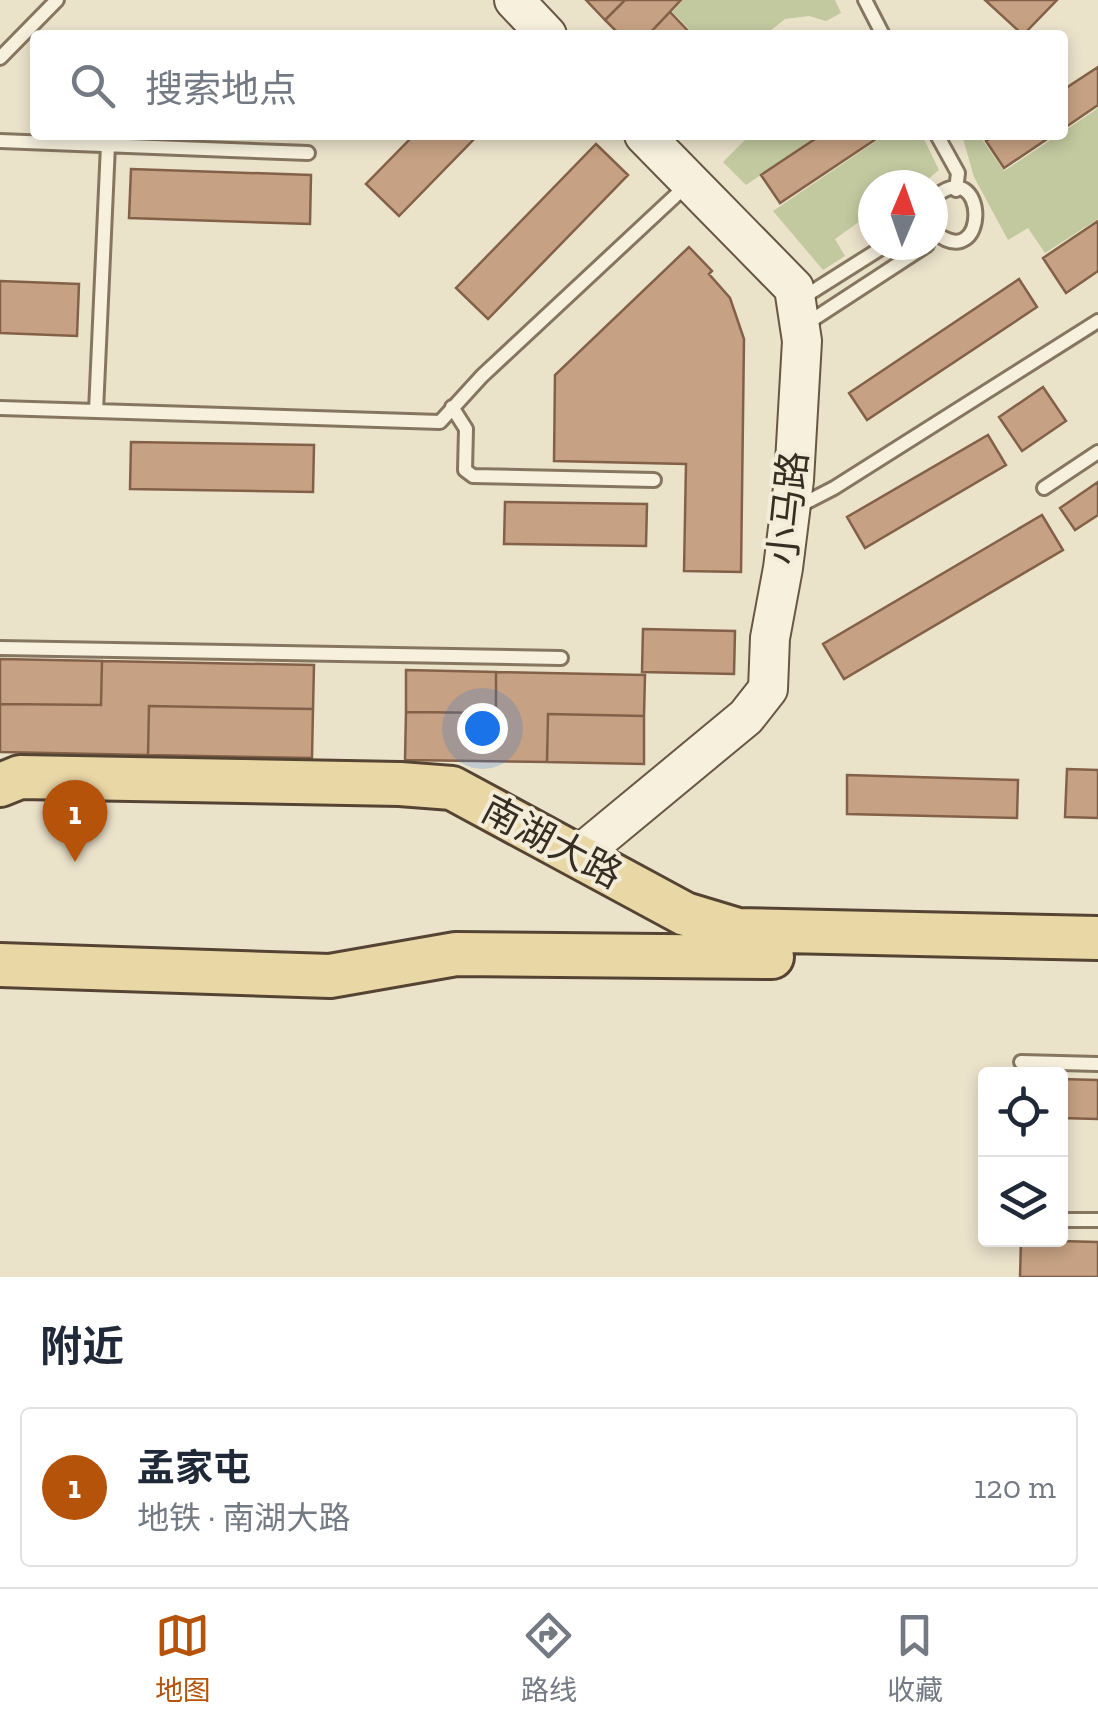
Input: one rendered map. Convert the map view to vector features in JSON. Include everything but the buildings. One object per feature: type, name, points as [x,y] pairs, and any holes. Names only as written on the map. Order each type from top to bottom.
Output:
[{"type":"main road","name":"南湖大路","points":[[0,785],[20,777],[452,788],[685,914],[738,930],[1098,938]]},
{"type":"main road","name":"南湖大路","points":[[0,965],[330,976],[456,954],[1098,964]]},
{"type":"street","points":[[514,0],[542,30]]},
{"type":"street","points":[[649,140],[794,288],[798,315]]},
{"type":"street","name":"小马路","points":[[578,856],[746,716],[768,689],[770,638],[790,510],[798,315]]},
{"type":"lane","points":[[0,58],[57,0]]},
{"type":"lane","points":[[865,0],[881,30]]},
{"type":"lane","points":[[940,140],[958,173],[956,190]]},
{"type":"lane","points":[[0,142],[308,152]]},
{"type":"lane","points":[[96,411],[108,145]]},
{"type":"lane","points":[[0,408],[440,422],[482,376],[690,183]]},
{"type":"lane","points":[[948,190],[972,199],[978,214],[968,235],[948,239]]},
{"type":"lane","points":[[798,315],[867,260]]},
{"type":"lane","points":[[798,315],[896,260]]},
{"type":"lane","points":[[790,510],[834,488],[1098,322]]},
{"type":"lane","points":[[452,408],[466,428],[465,470],[473,476],[654,480]]},
{"type":"lane","points":[[1044,488],[1098,452]]},
{"type":"lane","points":[[0,648],[561,658]]},
{"type":"lane","points":[[1021,1062],[1098,1064]]},
{"type":"lane","points":[[1068,1220],[1098,1220]]},
{"type":"green space","points":[[683,0],[835,0],[841,13],[826,21],[809,16],[785,19],[771,30],[690,30],[672,12]]},
{"type":"green space","points":[[1098,108],[1098,219],[1045,253],[1028,228],[1008,240],[974,177],[963,140],[982,140],[1004,171],[1050,140],[1068,140],[1068,129]]},
{"type":"green space","points":[[745,140],[812,140],[746,185],[723,162]]},
{"type":"green space","points":[[878,140],[924,140],[939,170],[858,170],[858,223],[835,239],[845,256],[823,270],[773,211]]},
{"type":"place","name":"孟家屯","points":[[75,862]]}]
